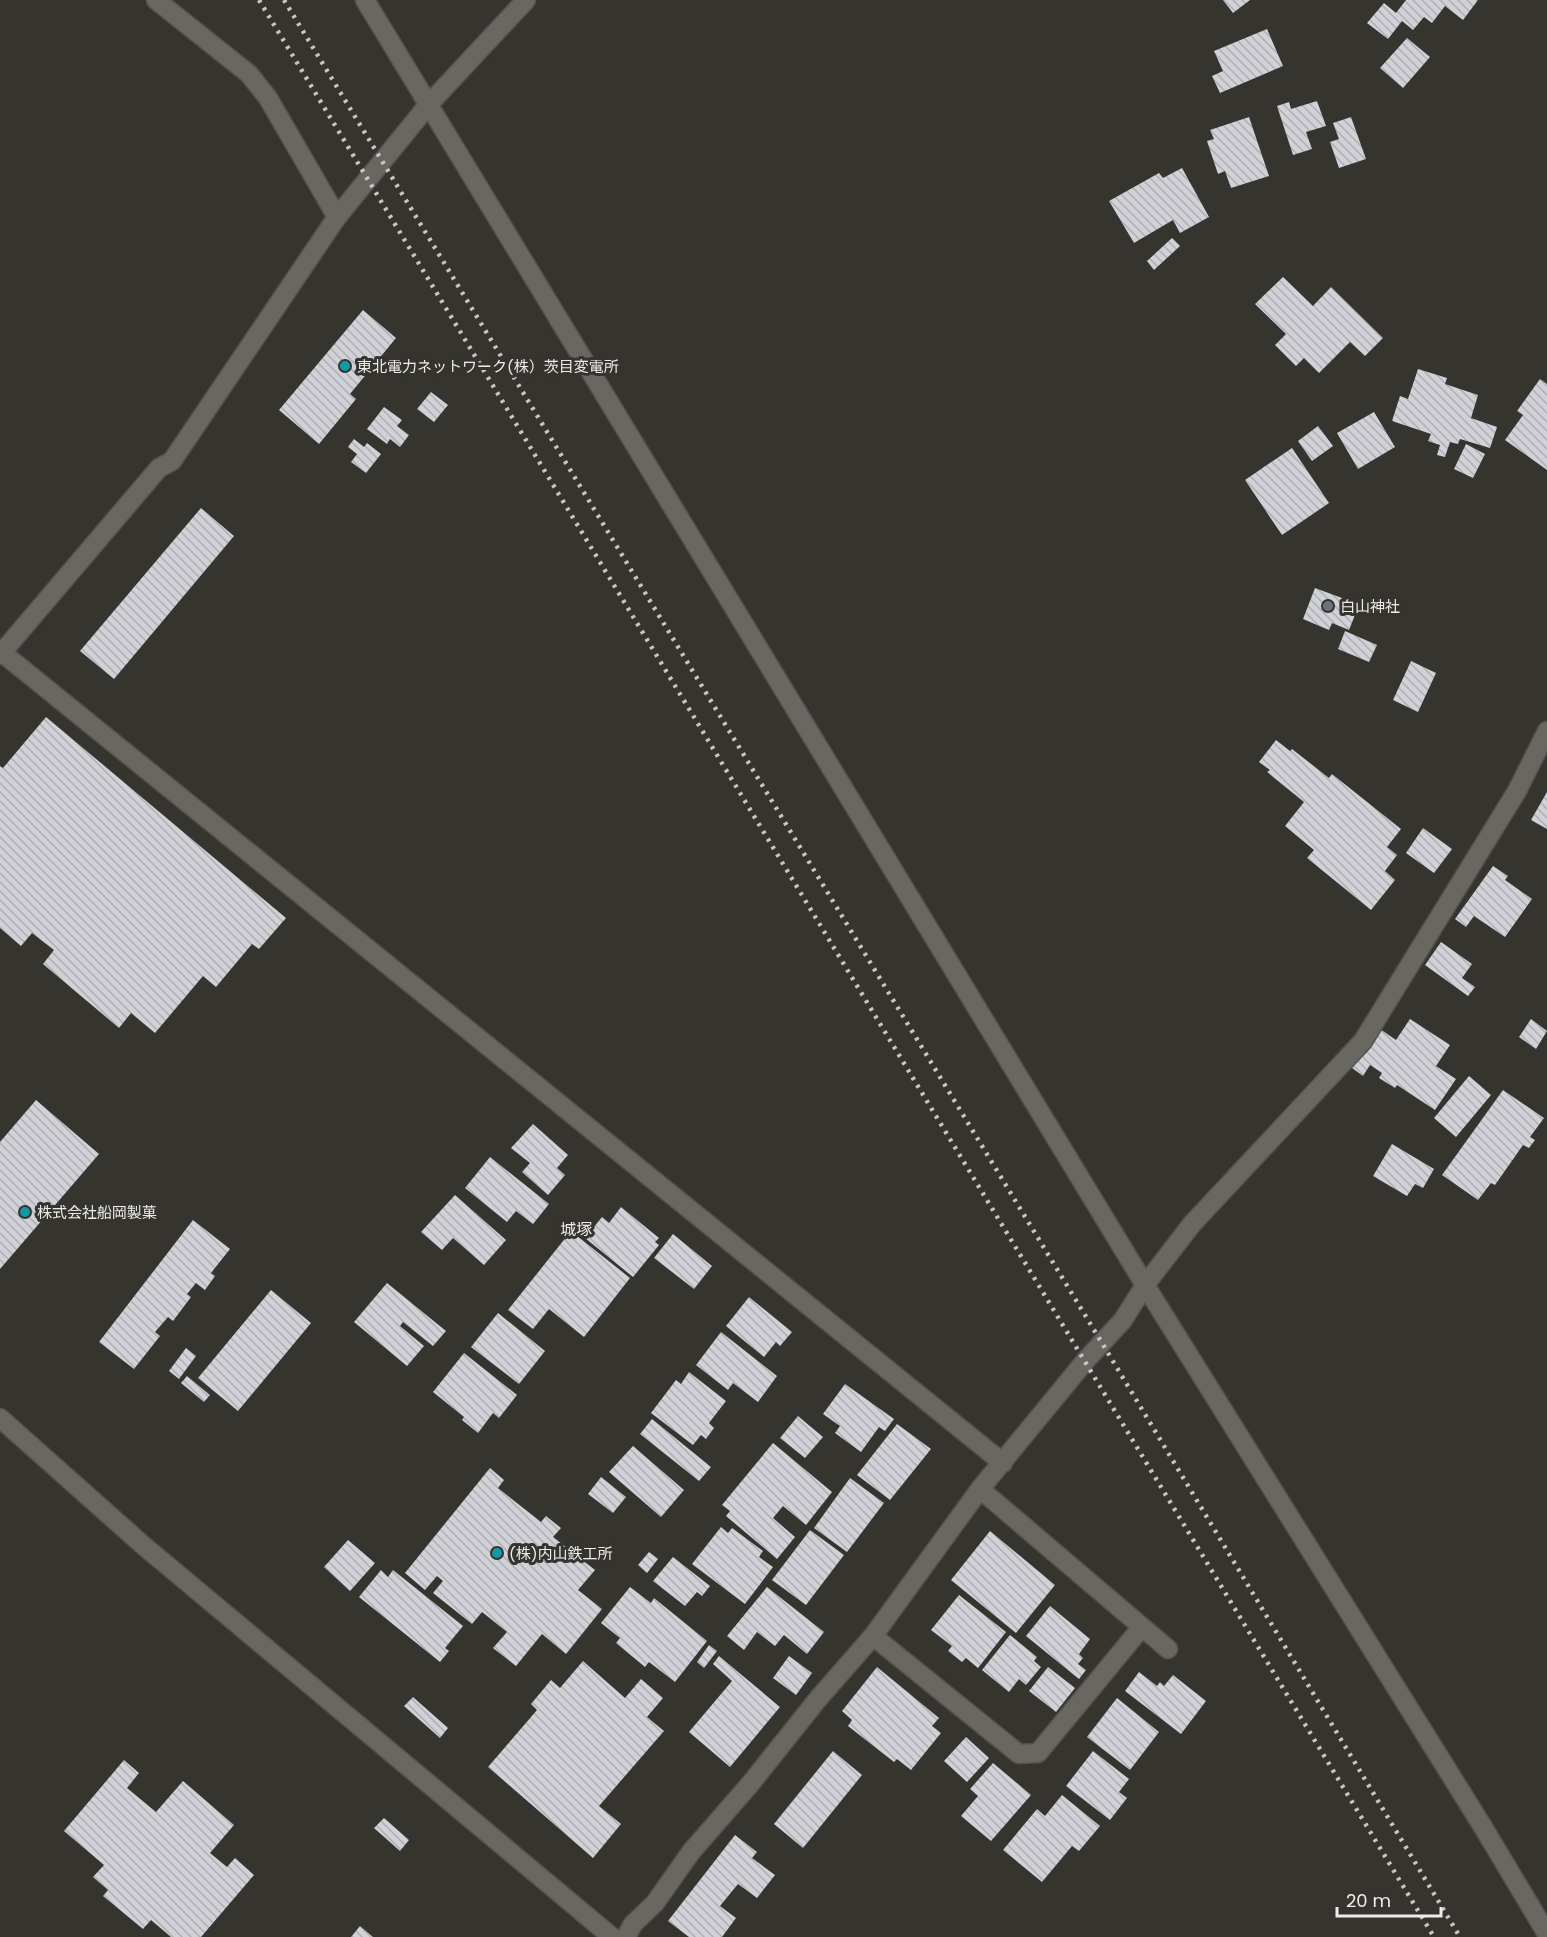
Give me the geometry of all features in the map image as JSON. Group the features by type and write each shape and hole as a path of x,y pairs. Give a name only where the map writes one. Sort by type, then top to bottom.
{"street":[{"path":"156,0 249,74 267,98 337,217"},
{"path":"365,0 1145,1285 1477,1817 1547,1934"},
{"path":"526,0 429,104 337,217 172,461 159,468 1,653 1003,1463"},
{"path":"626,1937 633,1923 654,1903 691,1852 873,1636 980,1489 1086,1360 1123,1320 1145,1285 1192,1224 1362,1041 1517,791 1547,731"},
{"path":"0,1418 153,1553 612,1937"},
{"path":"980,1489 1168,1649"},
{"path":"873,1636 1020,1754 1038,1753 1141,1628"}],"building":[{"path":"1223,0 1250,0 1233,13"},
{"path":"1406,0 1478,0 1463,20 1445,6 1432,23 1424,17 1413,30 1402,21 1388,39 1367,23 1384,3 1396,13"},
{"path":"1267,29 1283,66 1220,93 1212,76 1223,71 1214,51"},
{"path":"1407,38 1430,57 1403,88 1380,68"},
{"path":"1317,101 1326,126 1306,132 1312,149 1293,155 1277,106 1289,102 1291,109"},
{"path":"1249,117 1269,176 1231,188 1225,171 1218,174 1207,141 1214,139 1210,130"},
{"path":"1351,117 1366,159 1339,168 1330,142 1339,139 1333,123"},
{"path":"1182,168 1209,217 1180,233 1173,220 1134,243 1109,201 1159,173 1163,178"},
{"path":"1172,238 1180,246 1154,270 1147,261"},
{"path":"1283,277 1313,306 1331,287 1383,338 1365,356 1350,342 1319,373 1304,358 1296,366 1275,345 1286,334 1255,304"},
{"name":"東北電力ネットワーク(株）茨目変電所","path":"363,310 396,338 350,394 356,399 319,444 279,410"},
{"path":"1418,369 1447,378 1445,384 1478,395 1471,418 1497,427 1490,448 1460,439 1458,444 1450,442 1445,457 1437,455 1440,445 1428,441 1431,434 1392,421 1400,396 1408,399"},
{"path":"1540,379 1547,384 1547,470 1505,440 1523,415 1517,411"},
{"path":"431,392 448,405 434,422 417,409"},
{"path":"384,407 402,420 397,426 409,435 400,447 390,439 387,444 367,429"},
{"path":"1374,412 1395,447 1358,469 1337,433"},
{"path":"1318,426 1333,446 1312,461 1298,441"},
{"path":"354,439 364,447 367,443 381,454 366,473 351,462 357,454 348,447"},
{"path":"1466,444 1485,454 1473,478 1454,469"},
{"path":"1292,448 1329,503 1282,535 1245,480"},
{"path":"201,508 234,536 114,679 80,651"},
{"name":"白山神社","path":"1315,588 1342,598 1340,603 1357,610 1349,630 1332,623 1329,630 1303,619"},
{"path":"1345,631 1377,645 1369,662 1338,649"},
{"path":"1411,661 1436,673 1418,712 1393,700"},
{"path":"46,717 286,918 259,949 252,944 216,987 203,976 155,1033 131,1013 119,1028 43,964 54,950 32,933 21,946 0,928 0,766 3,768"},
{"path":"1276,740 1290,751 1292,749 1329,778 1332,774 1401,829 1387,847 1397,855 1385,871 1395,880 1371,910 1307,858 1314,850 1285,826 1304,802 1267,772 1270,770 1259,762"},
{"path":"1547,792 1547,829 1531,820"},
{"path":"1423,828 1452,849 1434,873 1406,853"},
{"path":"1493,866 1508,876 1505,880 1532,899 1505,937 1474,916 1466,927 1455,919"},
{"path":"1441,942 1472,964 1462,978 1475,987 1468,996 1425,965"},
{"path":"1410,1019 1450,1045 1436,1066 1456,1079 1435,1110 1397,1085 1395,1088 1379,1078 1382,1073 1370,1065 1363,1076 1348,1065 1356,1052 1362,1056 1380,1029 1396,1040"},
{"path":"1531,1019 1547,1031 1536,1049 1519,1037"},
{"path":"1469,1076 1491,1095 1456,1137 1434,1118"},
{"path":"1503,1090 1544,1118 1530,1137 1535,1140 1529,1148 1523,1145 1495,1185 1491,1183 1478,1200 1442,1175"},
{"name":"株式会社船岡製菓","path":"36,1100 99,1154 0,1269 0,1142"},
{"path":"533,1124 568,1155 557,1168 565,1175 548,1195 522,1172 530,1163 511,1148"},
{"path":"1392,1144 1434,1169 1423,1188 1415,1184 1407,1196 1373,1176"},
{"path":"490,1157 549,1204 533,1224 516,1211 507,1222 465,1188"},
{"path":"455,1195 506,1240 484,1265 453,1238 442,1250 421,1232"},
{"path":"621,1207 659,1238 655,1242 659,1245 633,1277 585,1238 602,1217 609,1223"},
{"path":"193,1220 230,1249 211,1273 215,1276 205,1290 196,1283 187,1294 191,1297 173,1321 168,1317 155,1332 160,1336 134,1369 99,1342"},
{"path":"571,1231 630,1278 584,1337 549,1309 533,1329 508,1310"},
{"path":"673,1234 712,1266 694,1289 654,1258"},
{"path":"387,1283 446,1331 433,1346 403,1322 400,1326 424,1346 407,1366 354,1322"},
{"path":"271,1290 311,1323 238,1411 198,1378"},
{"path":"749,1297 792,1332 780,1346 776,1342 764,1357 726,1326"},
{"path":"498,1313 545,1351 519,1384 471,1347"},
{"path":"721,1332 777,1376 758,1402 733,1383 728,1390 696,1365"},
{"path":"186,1348 196,1356 179,1379 169,1371"},
{"path":"464,1353 517,1395 499,1418 493,1413 478,1433 462,1420 464,1417 433,1392"},
{"path":"689,1372 726,1401 709,1423 714,1428 706,1439 701,1435 693,1445 651,1413 676,1380 681,1384"},
{"path":"187,1376 210,1395 204,1402 181,1383"},
{"path":"845,1384 894,1419 885,1431 879,1427 861,1452 835,1433 840,1426 823,1414"},
{"path":"798,1416 823,1437 805,1458 780,1438"},
{"path":"652,1419 711,1467 699,1481 640,1434"},
{"path":"897,1424 931,1449 890,1500 857,1475"},
{"path":"773,1443 832,1492 806,1525 783,1506 773,1518 795,1537 777,1559 726,1516 730,1511 722,1505"},
{"path":"633,1446 684,1490 661,1517 609,1472"},
{"name":"(株)内山鉄工所","path":"490,1468 504,1480 498,1488 541,1522 546,1516 561,1528 553,1537 595,1570 578,1590 602,1609 566,1654 542,1634 516,1666 493,1648 507,1632 482,1612 472,1624 433,1593 443,1581 437,1576 425,1590 405,1573"},
{"path":"601,1477 626,1497 613,1513 588,1494"},
{"path":"850,1478 884,1503 847,1552 814,1528"},
{"path":"721,1527 728,1533 732,1528 763,1551 759,1557 773,1567 745,1604 692,1564"},
{"path":"810,1530 844,1555 806,1605 772,1580"},
{"path":"990,1531 1055,1585 1016,1633 951,1580"},
{"path":"348,1540 375,1563 350,1591 324,1567"},
{"path":"649,1552 658,1559 647,1573 638,1565"},
{"path":"673,1557 710,1586 702,1596 697,1592 685,1606 653,1581"},
{"path":"381,1570 388,1577 393,1570 463,1626 445,1648 449,1651 440,1662 359,1597"},
{"path":"630,1587 651,1603 654,1598 707,1641 675,1682 649,1662 645,1667 616,1643 620,1638 601,1623"},
{"path":"767,1587 824,1632 807,1654 784,1635 775,1646 757,1632 744,1650 727,1636"},
{"path":"959,1595 1006,1632 978,1668 966,1658 962,1662 948,1651 952,1646 931,1630"},
{"path":"1050,1606 1090,1639 1079,1654 1083,1658 1078,1664 1086,1670 1079,1679 1026,1636"},
{"path":"1010,1635 1037,1657 1034,1661 1041,1667 1026,1685 1019,1679 1009,1692 982,1670"},
{"path":"709,1645 717,1651 704,1668 697,1662"},
{"path":"719,1656 780,1707 730,1767 689,1732 732,1681 713,1664"},
{"path":"789,1656 812,1673 796,1695 773,1678"},
{"path":"583,1661 625,1698 641,1679 663,1698 647,1717 664,1731 599,1806 621,1824 593,1858 488,1767 537,1710 531,1704 551,1680 560,1688"},
{"path":"877,1667 939,1718 932,1726 941,1733 911,1770 897,1759 894,1762 848,1726 852,1720 842,1711"},
{"path":"1048,1667 1075,1688 1056,1712 1029,1691"},
{"path":"1139,1672 1157,1686 1160,1682 1164,1686 1173,1675 1206,1701 1181,1734 1125,1691"},
{"path":"413,1697 448,1728 440,1738 404,1706"},
{"path":"1117,1698 1159,1732 1130,1770 1087,1737"},
{"path":"966,1737 989,1758 967,1782 944,1761"},
{"path":"833,1751 862,1775 803,1848 774,1824"},
{"path":"1093,1751 1129,1779 1119,1792 1127,1798 1110,1820 1066,1786"},
{"path":"124,1760 139,1773 127,1788 156,1812 183,1781 234,1825 210,1853 227,1867 235,1858 254,1875 201,1937 171,1937 151,1920 143,1929 103,1896 108,1890 93,1877 104,1865 64,1831"},
{"path":"993,1763 1031,1795 991,1841 961,1816 978,1796 970,1789"},
{"path":"1062,1795 1100,1826 1079,1851 1072,1846 1042,1882 1003,1850 1037,1809 1045,1816"},
{"path":"384,1818 409,1840 400,1851 374,1828"},
{"path":"735,1835 757,1852 752,1858 775,1875 757,1898 738,1884 720,1906 736,1918 722,1937 689,1937 668,1921"},
{"path":"360,1926 373,1937 351,1937"}],"railway":[{"path":"259,0 1434,1937"},
{"path":"284,0 1102,1343 1460,1937"}],"place":[{"name":"東北電力ネットワーク(株）茨目変電所","path":"345,366"},
{"name":"白山神社","path":"1328,606"},
{"name":"株式会社船岡製菓","path":"25,1212"},
{"name":"(株)内山鉄工所","path":"497,1553"}],"district":[{"name":"城塚","path":"576,1229"}]}
